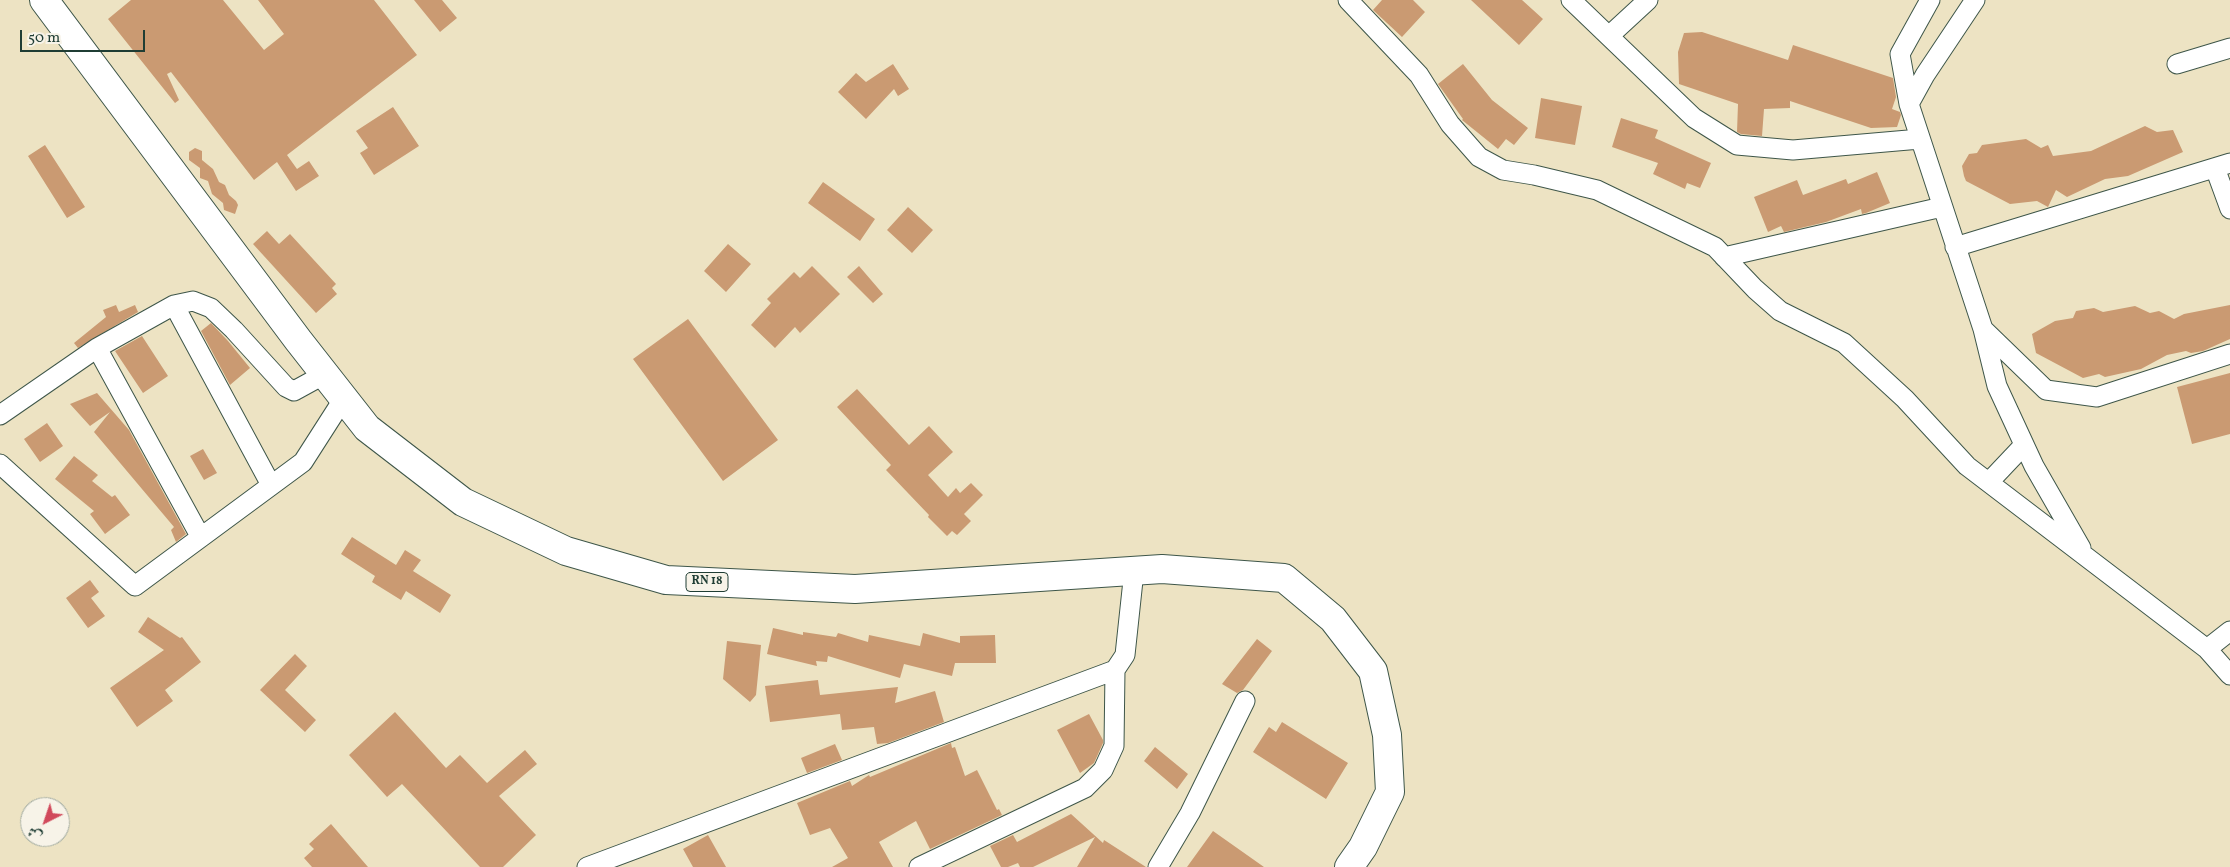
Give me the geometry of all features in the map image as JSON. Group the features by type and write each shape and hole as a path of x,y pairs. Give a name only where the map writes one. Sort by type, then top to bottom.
{"main road":[{"name":"RN 18","path":"44,0 367,428 463,502 566,551 666,580 855,589 1162,569 1284,578 1333,619 1372,671 1387,736 1390,792 1363,847 1349,867"}],"street":[{"path":"1348,0 1419,75 1450,124 1479,157 1503,170 1534,175 1597,190 1715,247 1755,290 1780,311 1844,343 1905,399 1967,466 2207,649 2230,675"},
{"path":"1571,0 1694,118 1737,144 1793,150 1920,139"},
{"path":"1609,36 1648,0"},
{"path":"1930,0 1900,54 1909,104 1983,329 1997,386 2024,445 2086,556"},
{"path":"1909,104 1925,75 1976,0"},
{"path":"2177,64 2230,48"},
{"path":"1955,247 2222,166 2230,209"},
{"path":"1724,257 1942,207"},
{"path":"0,415 98,348 174,305 193,301 211,308 234,330 286,387 294,390 325,374"},
{"path":"174,305 271,485"},
{"path":"1983,329 2046,390 2098,397 2230,354"},
{"path":"98,348 200,536"},
{"path":"0,464 135,586 200,536 303,462 344,398"},
{"path":"1989,482 2024,445"},
{"path":"918,867 1085,788 1103,770 1114,746 1115,670 1125,655 1134,570"},
{"path":"2207,649 2230,631"},
{"path":"587,867 1115,670"},
{"path":"1158,867 1190,813 1245,701"}],"building":[{"path":"131,0 223,0 264,50 284,34 258,0 374,0 417,55 287,155 297,169 309,161 319,176 296,191 277,162 254,180 171,72 167,74 179,100 175,103 108,19"},
{"path":"414,0 442,0 457,18 440,32"},
{"path":"1382,0 1413,0 1425,12 1402,37 1373,10"},
{"path":"1471,0 1522,0 1543,19 1519,45"},
{"path":"1702,32 1788,60 1793,45 1893,78 1896,97 1892,109 1900,112 1901,115 1897,127 1871,128 1790,101 1790,108 1764,109 1762,136 1741,134 1737,132 1738,104 1679,84 1678,52 1684,33"},
{"path":"893,64 909,89 898,96 894,89 866,119 838,92 856,73 866,82"},
{"path":"1463,64 1492,100 1528,128 1514,145 1506,139 1498,149 1462,120 1438,84"},
{"path":"1541,98 1582,106 1575,145 1535,138"},
{"path":"393,107 419,146 374,175 360,153 368,148 356,131"},
{"path":"1621,118 1658,130 1655,138 1711,163 1700,188 1687,183 1685,189 1653,174 1658,163 1612,147"},
{"path":"2145,126 2157,132 2173,130 2183,152 2128,176 2105,179 2067,197 2056,190 2048,207 2037,201 2010,204 1966,181 1964,176 1962,166 1969,154 1977,153 1982,145 2026,139 2041,148 2048,145 2053,156 2091,151"},
{"path":"45,145 85,207 67,218 28,156"},
{"path":"195,148 202,151 202,160 213,169 219,182 225,185 229,195 236,201 238,205 235,214 224,210 223,203 212,194 208,181 200,178 200,168 189,160 189,152"},
{"path":"1877,172 1890,203 1866,213 1862,214 1861,209 1826,222 1784,232 1781,226 1768,232 1754,197 1797,180 1803,195 1846,179 1848,184"},
{"path":"823,182 875,219 860,241 808,203"},
{"path":"908,207 933,230 912,253 887,230"},
{"path":"267,231 279,244 290,234 336,284 332,288 337,294 316,313 253,244"},
{"path":"728,244 751,264 726,292 704,271"},
{"path":"812,266 840,294 800,333 795,327 775,348 751,325 771,303 767,299 794,272 800,278"},
{"path":"859,266 883,294 873,303 847,277"},
{"path":"116,305 119,312 135,305 138,312 78,348 74,343 106,317 103,310"},
{"path":"2230,305 2230,339 2203,351 2191,353 2186,351 2167,355 2141,369 2105,377 2099,374 2083,378 2036,353 2032,334 2055,321 2073,318 2076,311 2094,308 2103,312 2135,306 2150,313 2159,311 2174,319 2184,314"},
{"path":"688,319 778,440 723,481 633,359"},
{"path":"211,323 250,368 230,385 201,331"},
{"path":"142,336 168,376 143,393 115,351"},
{"path":"2230,373 2230,434 2192,444 2177,387"},
{"path":"857,389 909,445 929,426 953,452 928,475 948,497 956,488 960,493 971,483 983,495 964,514 971,521 957,535 952,531 947,536 928,517 929,515 886,470 891,465 837,407"},
{"path":"97,393 129,430 186,534 176,542 171,530 174,527 94,432 110,412 90,426 70,404"},
{"path":"47,423 63,446 40,462 24,439"},
{"path":"203,449 217,473 204,480 190,456"},
{"path":"74,456 98,475 92,481 112,497 115,495 130,515 105,534 90,514 94,511 55,479"},
{"path":"352,537 396,565 405,550 421,560 413,571 451,595 440,613 406,591 401,600 372,582 375,576 341,554"},
{"path":"90,580 99,592 91,598 105,616 88,628 66,598"},
{"path":"148,617 180,638 182,637 201,662 165,690 173,701 137,727 110,688 164,650 138,632"},
{"path":"773,628 803,635 803,632 836,637 838,633 868,642 869,635 920,646 923,633 960,643 960,636 995,635 996,663 955,663 952,676 904,664 900,678 828,656 827,662 816,661 817,666 767,654"},
{"path":"1257,639 1272,651 1243,690 1237,693 1222,684"},
{"path":"727,641 761,645 756,695 750,702 723,679"},
{"path":"295,654 307,666 285,690 316,720 305,732 260,690"},
{"path":"818,680 820,695 898,687 895,703 935,691 944,722 888,743 877,744 874,727 842,730 840,714 770,722 765,686"},
{"path":"395,712 446,768 460,755 487,783 525,750 537,764 499,796 536,835 503,867 480,867 402,784 387,797 349,755"},
{"path":"1089,714 1103,743 1094,763 1080,773 1057,730"},
{"path":"1282,722 1348,763 1326,799 1253,752 1269,727 1276,732"},
{"path":"951,743 952,748 955,747 965,776 977,770 997,810 999,809 1002,815 930,849 916,821 879,842 893,867 832,867 848,858 830,828 810,835 797,803 850,781 852,786 869,775 870,777"},
{"path":"835,744 842,760 807,773 801,758"},
{"path":"1155,747 1188,774 1177,789 1144,761"},
{"path":"1071,814 1103,843 1104,840 1146,867 1077,867 1095,837 1033,867 1020,867 1018,863 1008,867 1001,867 990,846 1013,835 1017,842"},
{"path":"331,824 368,867 312,867 304,858 314,849 309,844"},
{"path":"1213,831 1264,867 1187,867"},
{"path":"708,835 726,867 693,867 683,849"}]}
